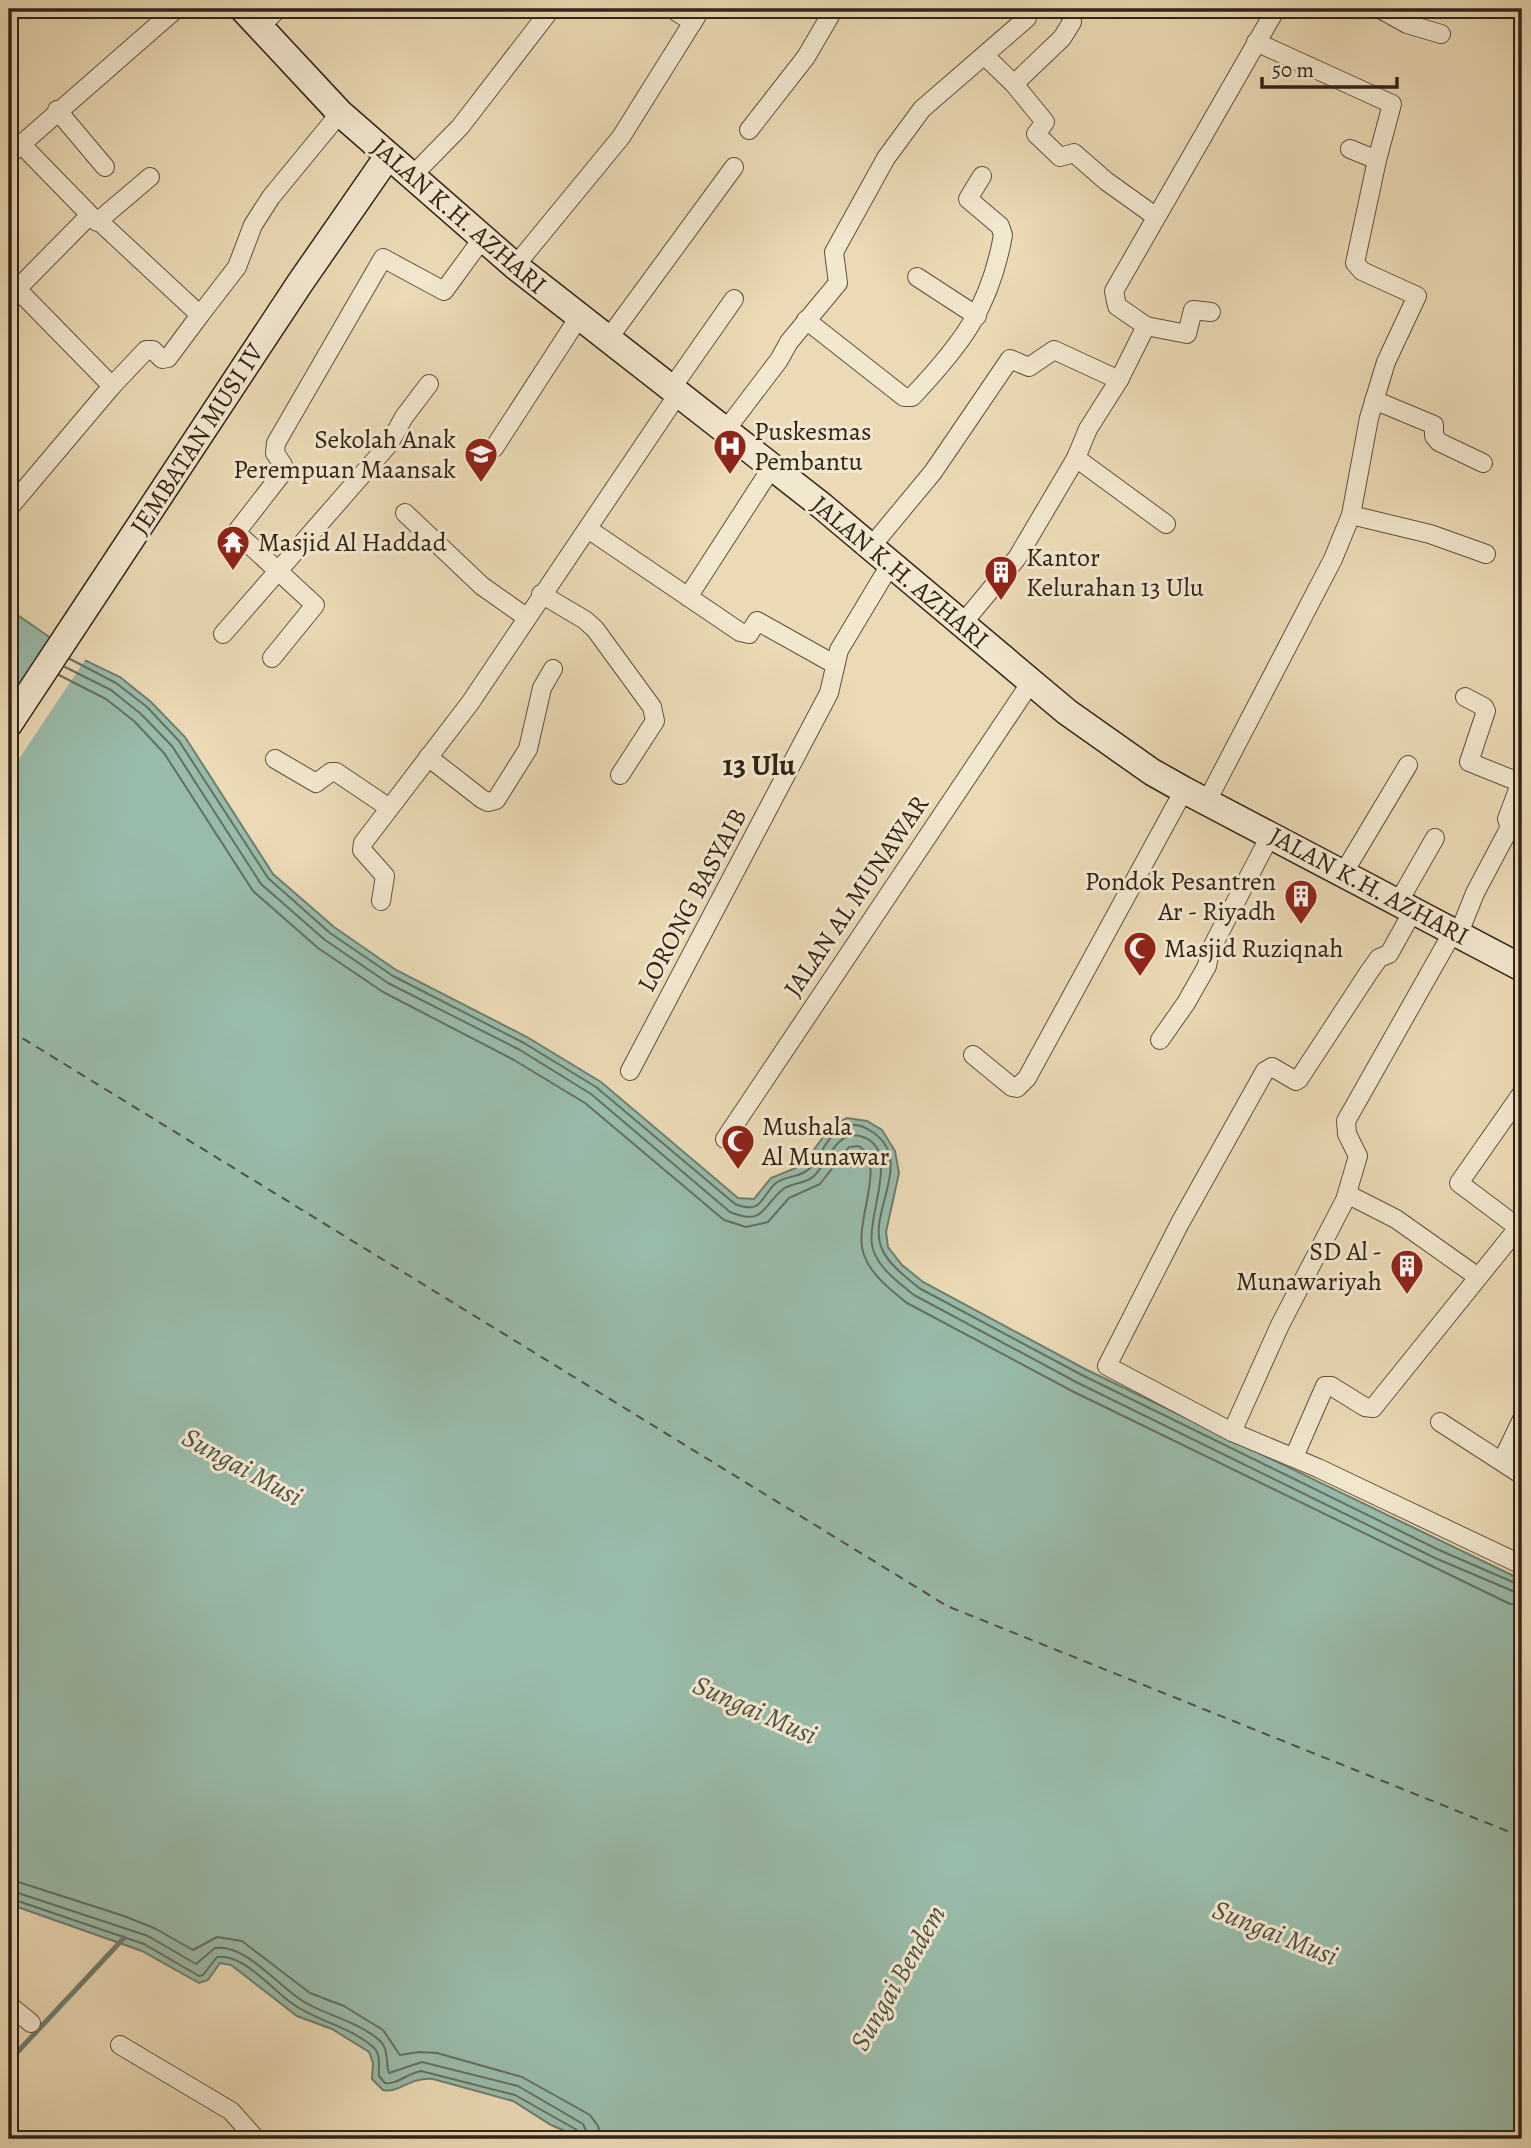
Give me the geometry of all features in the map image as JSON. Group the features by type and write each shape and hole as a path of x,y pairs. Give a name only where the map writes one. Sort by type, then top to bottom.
{"street":[{"path":"9,12 13,9"},
{"path":"176,9 12,151 94,219 200,315"},
{"name":"JALAN K.H. AZHARI","path":"243,9 340,113 482,239 772,467 1095,733 1195,796 1344,872 1522,968"},
{"path":"412,176 460,127 551,9"},
{"path":"515,266 621,137 697,16 672,9"},
{"path":"750,130 806,57 834,9"},
{"path":"1014,84 1062,38 1073,18 1064,9"},
{"path":"1212,312 1193,310 1187,334 1146,326 1114,300 1114,291 1276,9"},
{"path":"1380,9 1407,23 1441,34"},
{"path":"725,431 806,320 838,283 834,252 886,158 922,109 985,56 1027,12"},
{"path":"973,1055 1012,1087 1017,1088 1027,1078 1195,796 1333,559 1351,515 1374,400 1386,362 1417,296 1362,271 1355,264 1392,104 1299,59 1256,42"},
{"path":"985,56 1014,84 1045,122 1036,134 1060,157 1074,153 1105,181 1155,216"},
{"path":"58,110 105,167"},
{"path":"9,508 111,386 145,350 153,350 162,359 168,358 237,267 253,225 271,197 340,113"},
{"path":"1350,149 1377,160"},
{"name":"JEMBATAN MUSI IV","path":"9,724 300,283 388,156"},
{"path":"608,339 734,167"},
{"path":"806,320 910,399 955,351 986,298 1003,235 1000,226 968,199 982,176"},
{"path":"111,386 13,286 150,177"},
{"path":"272,658 315,605 242,541 238,530 282,472 284,465 275,453 276,443 383,258 444,290 482,239"},
{"path":"917,277 977,316"},
{"path":"381,901 385,876 362,850 363,843 470,703 587,529 734,299"},
{"path":"494,448 579,317"},
{"path":"962,624 1017,558 1076,458 1088,429 1119,380 1146,326"},
{"name":"LORONG BASYAIB","path":"630,1071 829,693 834,680 834,664 880,556 1010,359 1029,368 1054,350 1119,380"},
{"path":"223,634 389,444 404,417 429,384"},
{"path":"1374,400 1433,425 1434,436 1439,442 1483,463"},
{"path":"1076,458 1166,524"},
{"path":"688,597 772,467"},
{"path":"405,513 482,586 526,617"},
{"path":"1351,515 1430,534 1486,554"},
{"path":"587,529 740,632 748,634 757,621 834,664"},
{"path":"541,594 585,620 595,629 652,706 654,721 620,775"},
{"path":"428,757 482,799 493,802 528,749 542,688 554,670"},
{"name":"JALAN AL MUNAWAR","path":"725,1139 1031,682"},
{"path":"1232,1432 1280,1325 1347,1194 1358,1157 1347,1134 1346,1121 1457,932 1475,893 1516,831 1507,819 1522,781 1469,762 1486,711 1485,707 1465,697"},
{"path":"275,759 316,783 331,772 337,772 388,807"},
{"path":"1344,872 1408,765"},
{"path":"1160,1040 1207,966 1210,951 1271,834"},
{"path":"1435,838 1406,905 1389,954 1379,958 1299,1079 1296,1081 1272,1067 1265,1071 1180,1223 1107,1366 1232,1432 1294,1458 1522,1565"},
{"path":"1294,1458 1325,1387 1331,1386 1365,1408 1373,1408 1521,1225 1459,1183 1522,1093"},
{"path":"1347,1194 1396,1219 1478,1277"},
{"path":"1502,1461 1522,1419"},
{"path":"1440,1422 1522,1475"},
{"path":"9,2005 31,2023"},
{"path":"120,2045 231,2111 256,2139"}],"lane":[{"path":"263,29 284,9"}],"water":[{"path":"9,609 78,657 120,677 151,702 185,737 273,874 334,927 396,970 527,1037 601,1082 738,1198 754,1199 771,1178 803,1165 831,1126 847,1118 867,1121 882,1130 895,1151 899,1173 886,1232 888,1247 902,1265 923,1282 1085,1369 1522,1580 1522,2139 584,2139 551,2125 513,2101 433,2079 417,2080 394,2090 383,2090 372,2079 373,2063 369,2052 332,2029 297,2016 231,1965 220,1963 208,1980 199,1983 142,1951 9,1904"}],"pier":[{"path":"54,637 87,657 9,774 9,705"}],"waterway":[{"path":"9,2061 124,1938"}],"ferry route":[{"path":"9,1030 947,1606 1522,1837"}],"place":[{"name":"Puskesmas Pembantu","path":"730,476"},
{"name":"Sekolah Anak Perempuan Maansak","path":"481,484"},
{"name":"Masjid Al Haddad","path":"233,572"},
{"name":"Kantor Kelurahan 13 Ulu","path":"1001,602"},
{"name":"Pondok Pesantren Ar - Riyadh","path":"1301,926"},
{"name":"Masjid Ruziqnah","path":"1140,978"},
{"name":"Mushala Al Munawar","path":"738,1171"},
{"name":"SD Al - Munawariyah","path":"1407,1296"}],"district":[{"name":"13 Ulu","path":"759,765"}],"water label":[{"name":"Sungai Musi","path":"242,1467"},
{"name":"Sungai Musi","path":"755,1710"},
{"name":"Sungai Musi","path":"1275,1933"},
{"name":"Sungai Bendem","path":"898,1978"}]}
